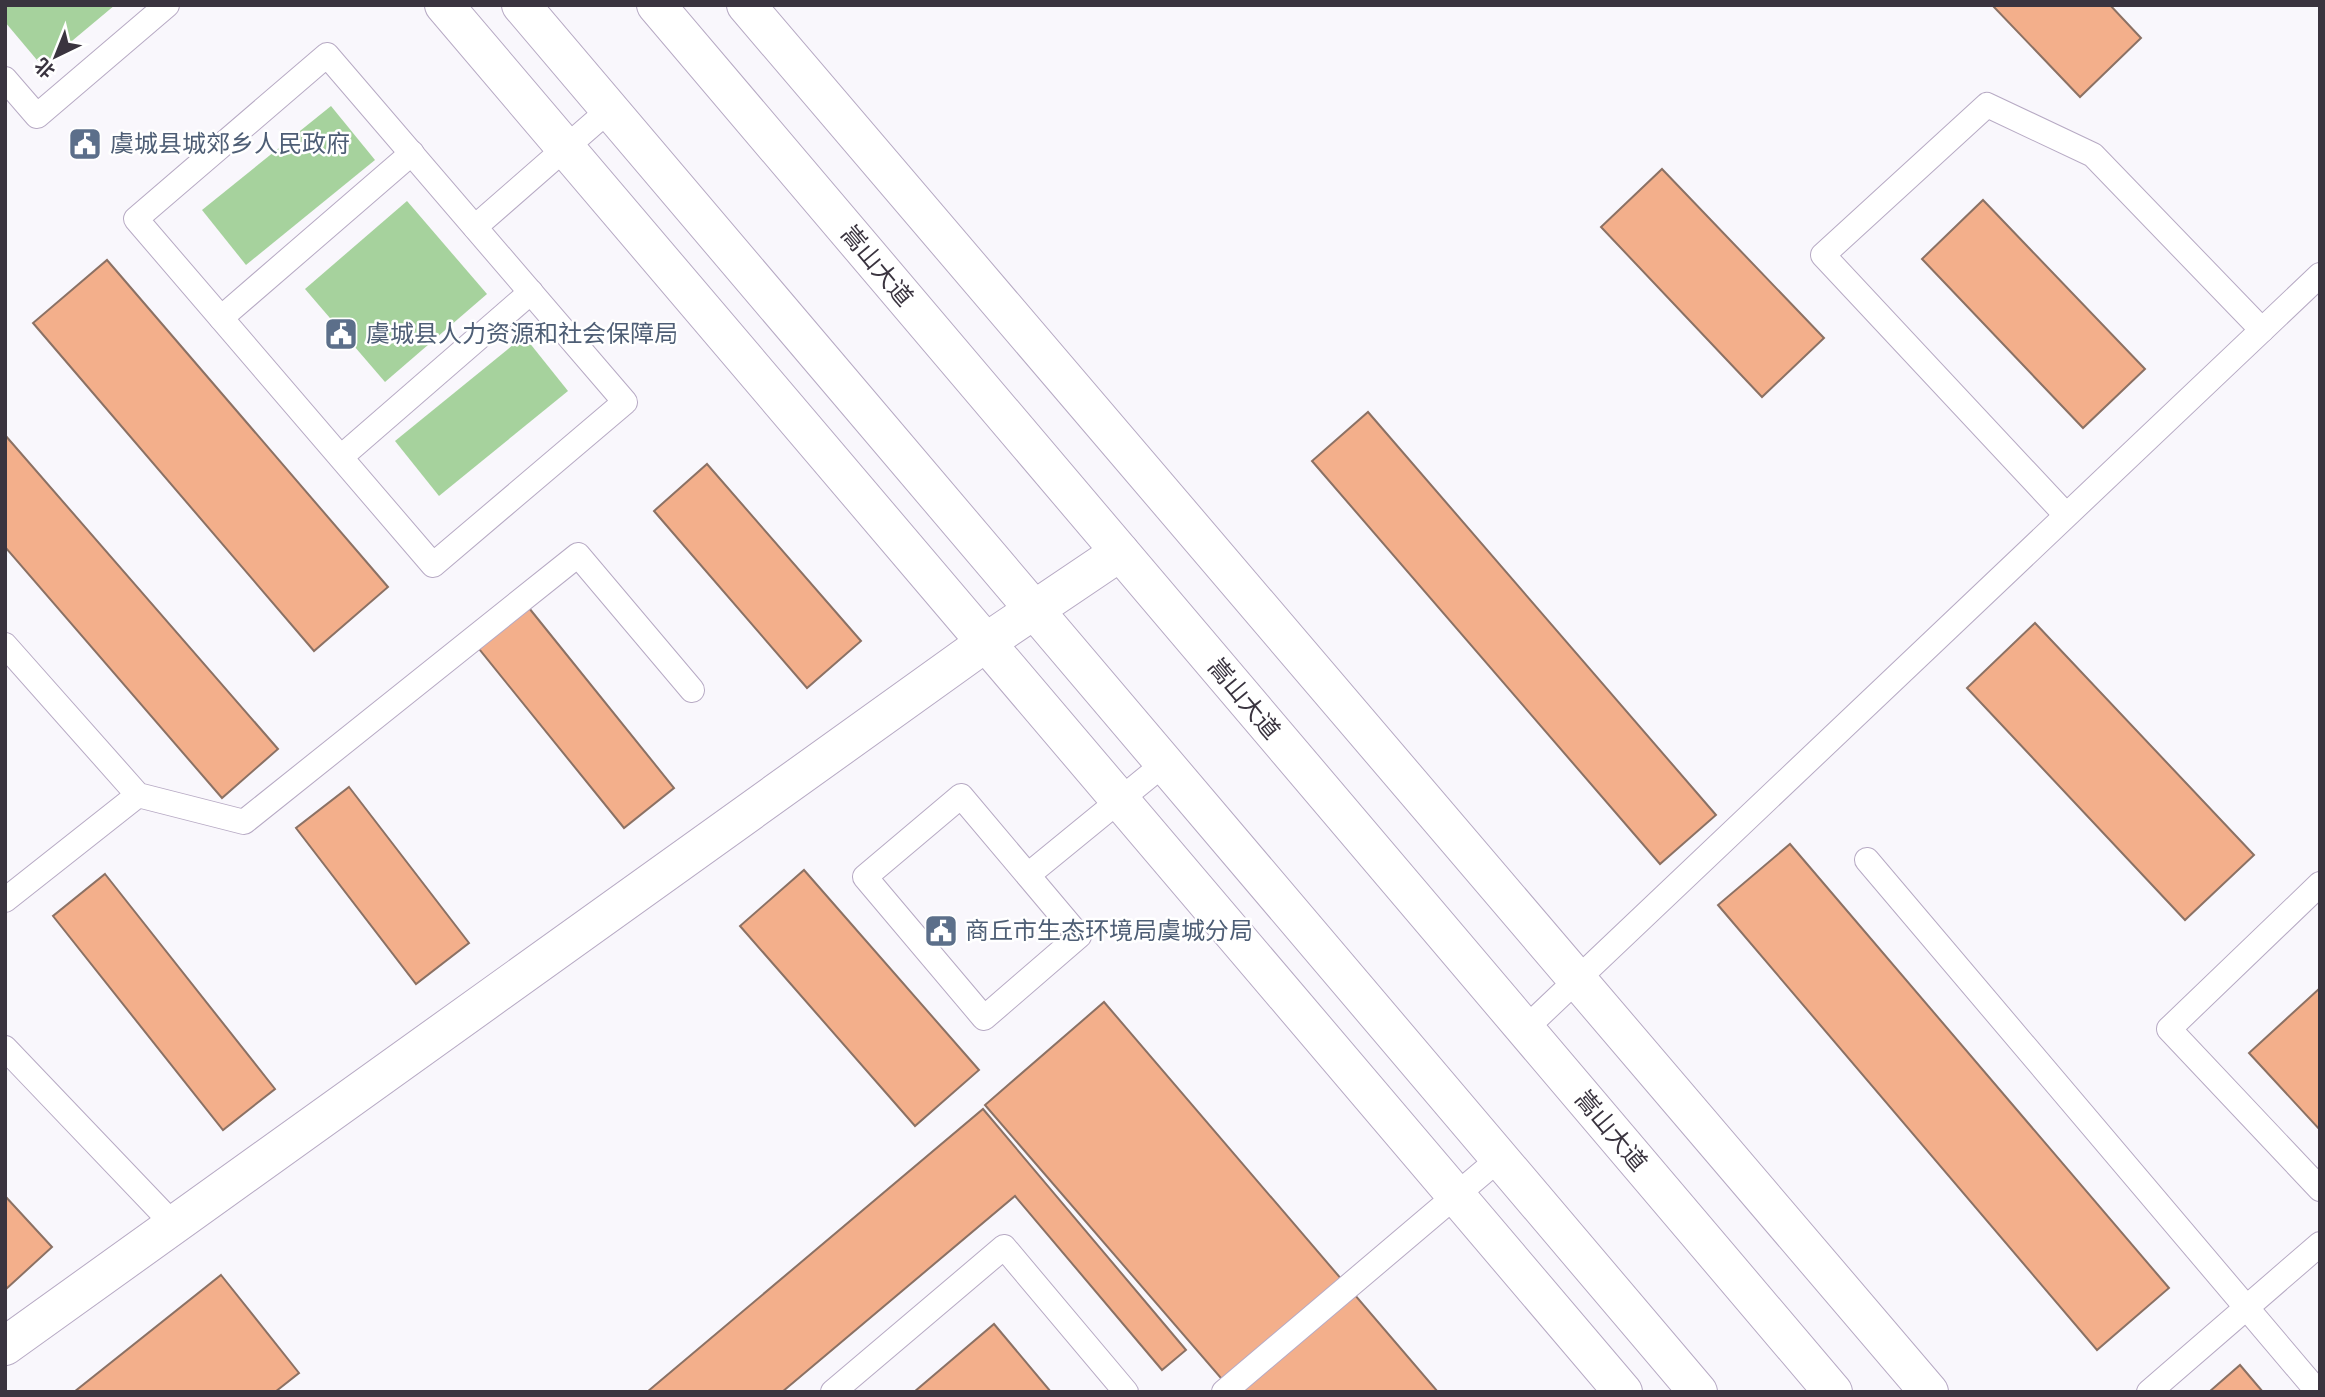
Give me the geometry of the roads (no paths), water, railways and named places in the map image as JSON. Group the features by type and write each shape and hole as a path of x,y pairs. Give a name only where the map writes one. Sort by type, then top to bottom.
{"main road":[{"path":"444,5 1623,1392"},
{"path":"521,5 1698,1392"},
{"name":"嵩山大道","path":"656,5 1833,1392"},
{"path":"746,5 1929,1392"},
{"path":"5,1346 985,643 1120,552"}],"lane":[{"path":"5,79 37,116 167,5"},
{"path":"327,55 412,153 625,402 433,565 136,219 327,55"},
{"path":"2066,515 1822,255 1987,105 2093,155 2262,330"},
{"path":"475,227 610,109"},
{"path":"221,318 412,153"},
{"path":"1525,1029 2320,275"},
{"path":"341,457 531,292"},
{"path":"5,645 138,795 244,822 578,555 692,690"},
{"path":"1028,875 1165,763"},
{"path":"5,900 138,795"},
{"path":"961,796 1028,875 1079,936 984,1018 865,877 961,796"},
{"path":"1867,860 2318,1392"},
{"path":"2320,884 2169,1029 2320,1189"},
{"path":"5,1048 174,1225"},
{"path":"1224,1392 1500,1158"},
{"path":"2149,1392 2320,1244"},
{"path":"833,1392 1004,1247 1126,1392"}],"place":[{"name":"虞城县城郊乡人民政府","path":"85,144"},
{"name":"虞城县人力资源和社会保障局","path":"341,334"},
{"name":"商丘市生态环境局虞城分局","path":"941,931"}]}
